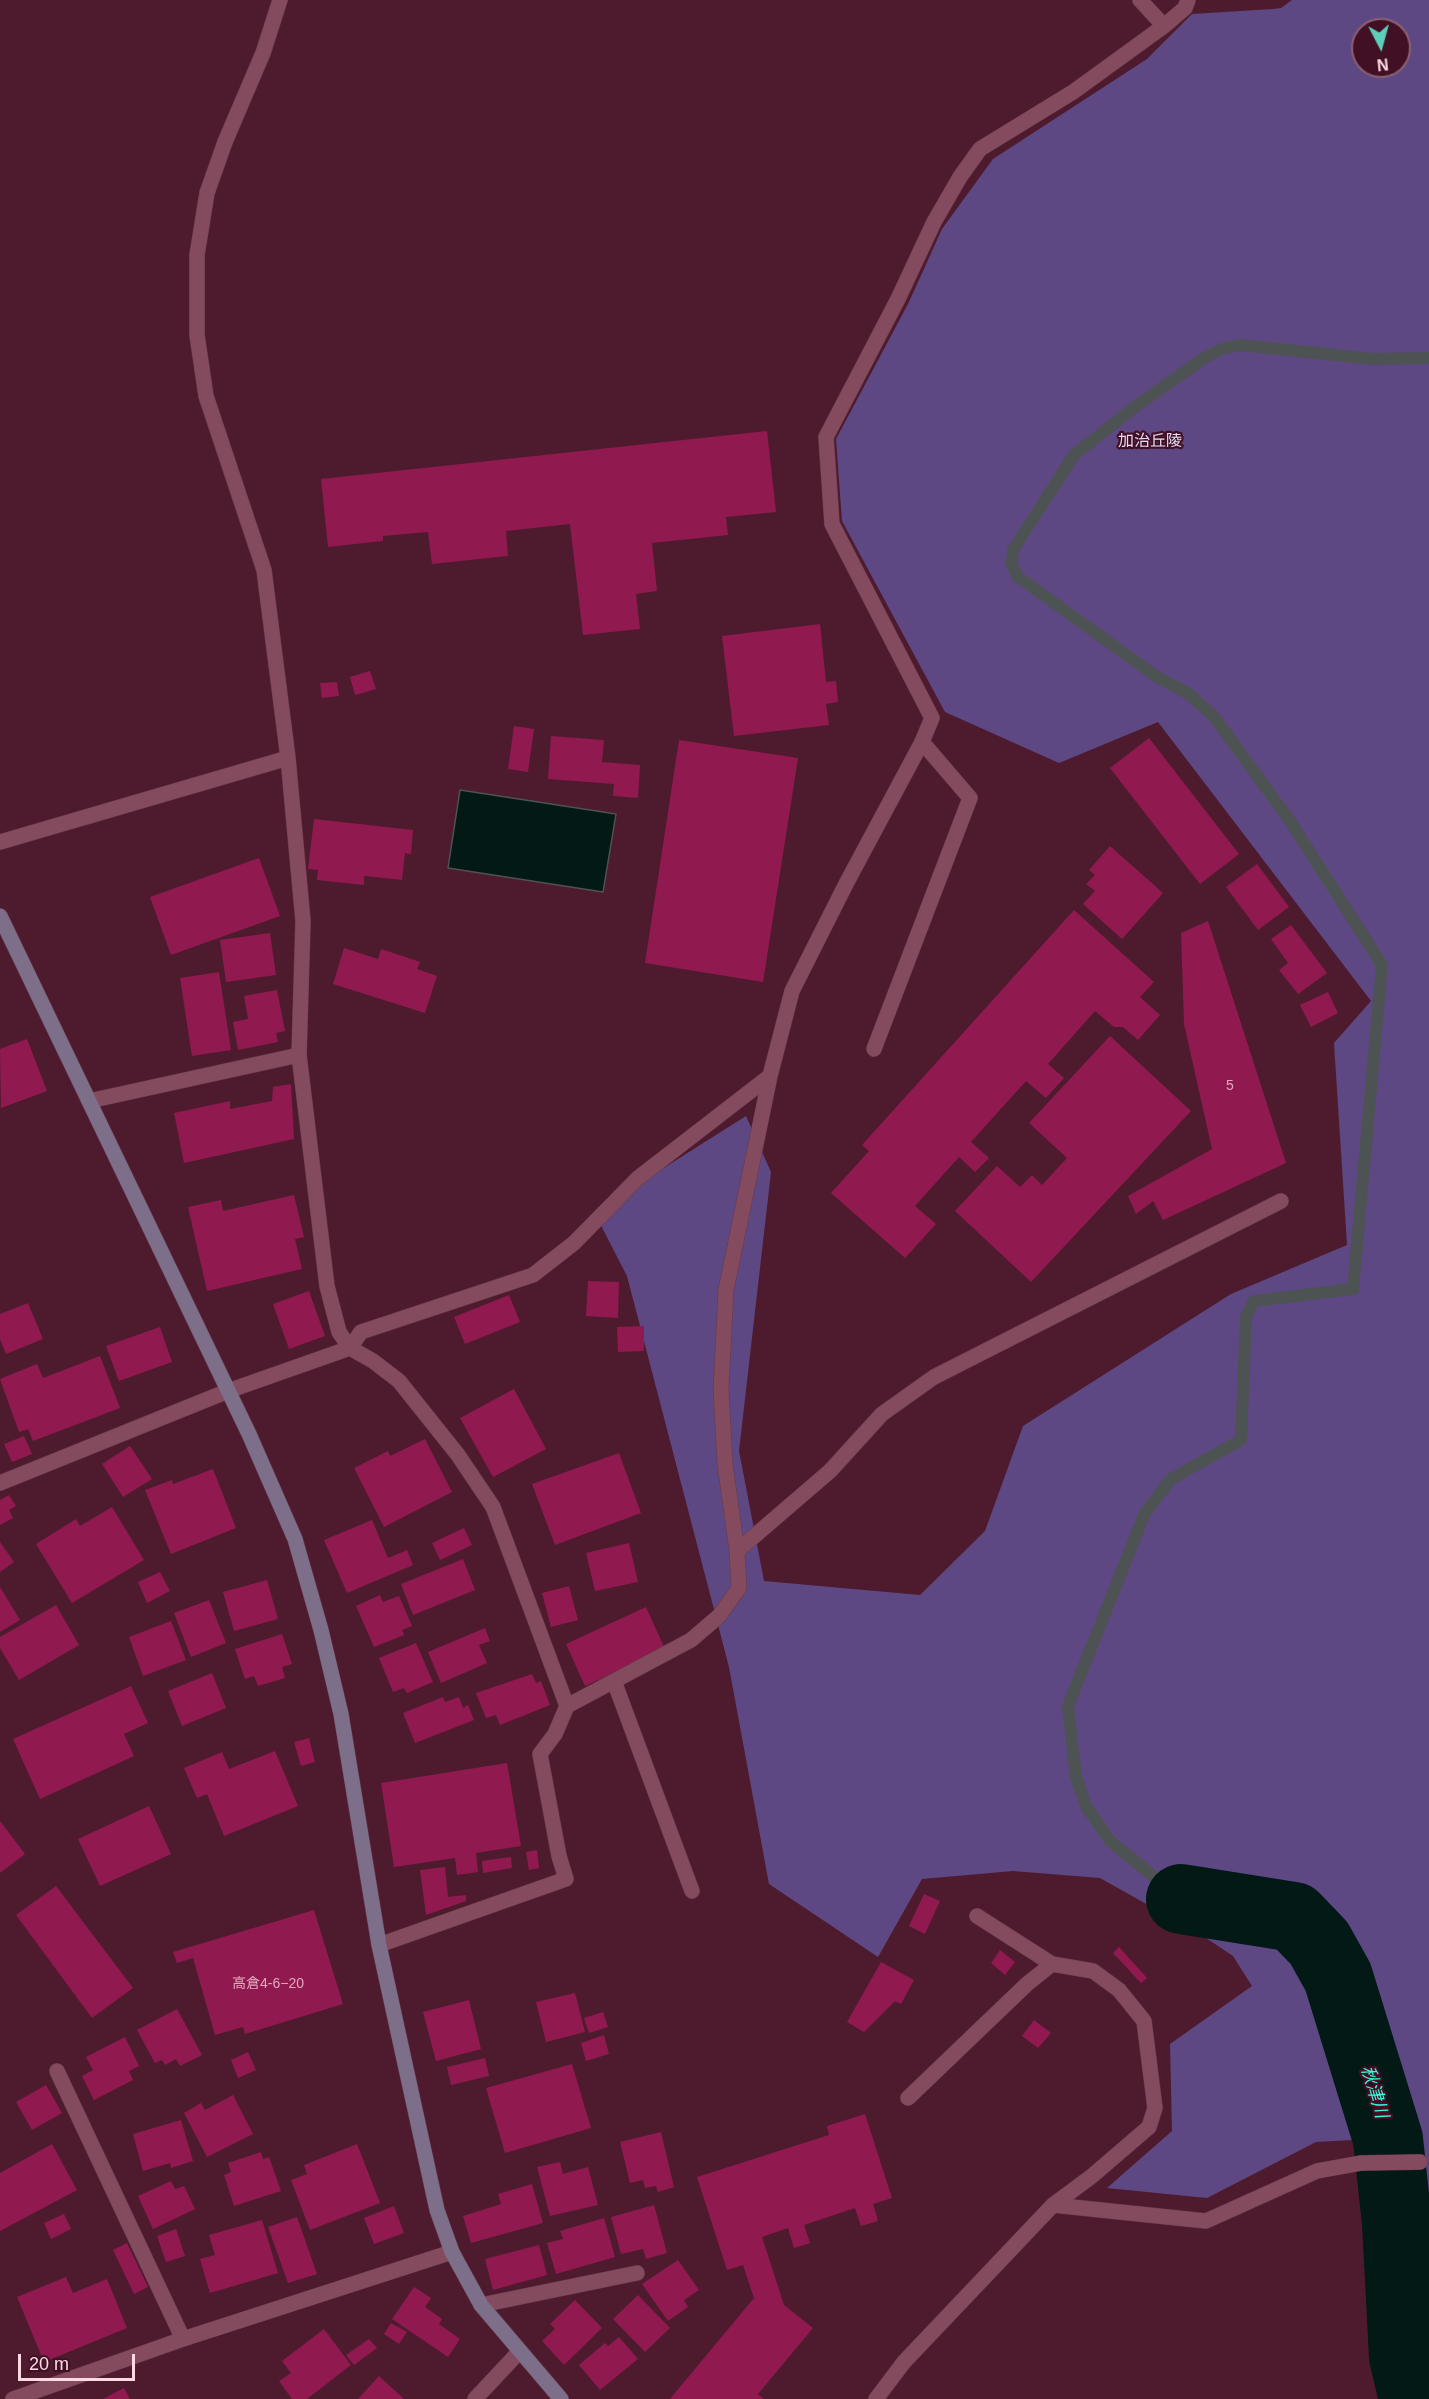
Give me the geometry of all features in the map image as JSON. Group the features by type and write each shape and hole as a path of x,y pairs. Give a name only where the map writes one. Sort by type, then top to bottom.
{"street":[{"path":"280,0 263,53 225,142 207,193 197,255 197,335 206,396 264,570 288,758 303,921 299,1055 327,1286 339,1332 350,1348 373,1361 399,1381 447,1439 493,1508 567,1706"},
{"path":"1140,0 1164,26"},
{"path":"379,1945 566,1879 559,1856 540,1754 555,1734 567,1706 691,1640 719,1616 739,1588 737,1551 725,1464 722,1399 726,1290 770,1076 792,991 922,742 932,718 832,524 826,437 898,299 934,222 960,177 980,149 1073,93 1164,26 1185,8 1188,0"},
{"path":"874,1048 970,798 922,742"},
{"path":"0,842 288,758"},
{"path":"0,916 228,1391 295,1539 321,1630 340,1714 379,1945 437,2210 452,2252 481,2305 561,2399"},
{"path":"89,1101 299,1055"},
{"path":"0,1483 228,1391 350,1348 361,1332 533,1275 574,1243 638,1178 770,1076"},
{"path":"737,1551 830,1471 882,1414 934,1377 1281,1201"},
{"path":"614,1681 692,1891"},
{"path":"876,2399 904,2362 1053,2205 1092,2176 1149,2127 1155,2108 1144,2021 1119,1990 1093,1971 1052,1964 977,1916"},
{"path":"908,2098 1027,1984 1052,1964"},
{"path":"57,2071 183,2339"},
{"path":"1053,2205 1206,2221 1317,2171 1361,2163 1420,2162"},
{"path":"13,2399 183,2339 452,2252"},
{"path":"481,2305 637,2273"},
{"path":"475,2399 519,2352"}],"green space":[{"name":"加治丘陵","path":"1292,0 1429,0 1429,2373 1422,2333 1407,2137 1316,2142 1207,2198 1107,2188 1172,2131 1170,2044 1252,1986 1233,1956 1200,1934 1100,1878 1013,1871 922,1879 878,1957 769,1884 729,1667 627,1276 594,1212 746,1116 771,1172 739,1451 764,1581 920,1595 985,1531 1023,1426 1231,1294 1347,1245 1334,1043 1371,1001 1158,722 1059,763 945,712 842,521 836,439 908,304 942,229 993,159 1147,59 1192,14 1281,8"}],"shaded area":[{"path":"460,790 616,814 603,892 448,868"}],"building":[{"path":"767,431 776,512 726,517 728,535 652,543 657,591 636,594 640,629 583,635 570,524 506,531 508,556 432,564 428,532 383,536 383,541 328,547 321,479"},
{"path":"820,624 826,682 836,681 838,702 826,704 829,725 734,736 722,636"},
{"path":"370,671 376,689 355,695 350,677"},
{"path":"337,682 339,696 322,698 320,683"},
{"path":"514,726 534,729 528,772 508,769"},
{"path":"551,736 604,740 602,762 640,765 638,798 613,796 614,784 548,779"},
{"path":"1149,738 1239,854 1200,884 1110,768"},
{"path":"679,740 798,758 763,982 645,963"},
{"path":"314,819 413,830 411,854 405,853 402,880 364,876 364,885 317,880 318,870 308,869"},
{"path":"1110,846 1163,893 1122,939 1083,904 1095,891 1086,884 1095,875 1089,870"},
{"path":"259,858 280,916 171,955 150,897"},
{"path":"1257,864 1289,907 1258,930 1226,887"},
{"path":"1074,910 1154,982 1140,997 1160,1015 1138,1040 1123,1027 1114,1027 1095,1011 1048,1064 1064,1078 1046,1098 1026,1081 971,1142 989,1158 975,1172 959,1157 915,1206 936,1224 905,1258 831,1193 869,1151 862,1145"},
{"path":"1208,921 1286,1163 1163,1220 1153,1201 1136,1214 1128,1196 1212,1149 1184,1024 1181,933"},
{"path":"1291,925 1327,973 1298,994 1279,970 1288,963 1271,939"},
{"path":"270,933 276,975 226,982 220,940"},
{"path":"344,948 378,959 381,949 420,962 417,969 437,976 425,1013 333,984"},
{"path":"219,972 231,1050 192,1056 180,978"},
{"path":"277,990 285,1031 276,1033 278,1042 238,1050 233,1022 248,1019 244,996"},
{"path":"1328,992 1338,1013 1311,1027 1300,1005"},
{"path":"1110,1036 1191,1111 1031,1282 955,1211 997,1166 1020,1187 1032,1175 1042,1185 1067,1158 1029,1123"},
{"path":"27,1039 47,1091 1,1108 0,1049"},
{"path":"291,1084 294,1139 184,1163 174,1113 230,1101 230,1109 272,1101 273,1087"},
{"path":"294,1195 304,1237 295,1239 302,1269 207,1291 188,1207 221,1200 223,1211"},
{"path":"588,1281 619,1282 618,1318 586,1316"},
{"path":"309,1291 325,1336 289,1349 273,1304"},
{"path":"509,1295 520,1322 465,1344 454,1317"},
{"path":"28,1303 43,1339 6,1354 0,1339 0,1314"},
{"path":"644,1326 644,1351 618,1352 617,1327"},
{"path":"160,1327 172,1362 119,1381 106,1346"},
{"path":"100,1356 120,1408 33,1441 28,1429 19,1432 0,1379 37,1364 43,1378"},
{"path":"514,1389 546,1449 493,1477 460,1418"},
{"path":"24,1436 32,1454 12,1462 4,1444"},
{"path":"425,1439 452,1492 384,1527 354,1468 388,1451 390,1456"},
{"path":"130,1446 152,1479 123,1497 102,1464"},
{"path":"619,1453 641,1513 555,1545 532,1484"},
{"path":"213,1469 236,1528 171,1554 145,1490 172,1480 173,1484"},
{"path":"9,1495 16,1506 9,1510 13,1518 0,1525 0,1500"},
{"path":"112,1507 144,1560 72,1603 36,1544 76,1519 80,1526"},
{"path":"372,1520 388,1558 407,1550 413,1565 347,1593 324,1540"},
{"path":"464,1528 472,1545 440,1560 432,1543"},
{"path":"0,1542 14,1562 0,1572"},
{"path":"629,1543 638,1582 595,1591 586,1553"},
{"path":"463,1559 475,1590 413,1615 401,1584"},
{"path":"160,1572 170,1591 147,1603 138,1582"},
{"path":"267,1580 278,1619 234,1631 223,1592"},
{"path":"569,1586 578,1620 551,1627 542,1593"},
{"path":"0,1587 20,1620 0,1632"},
{"path":"380,1595 383,1602 399,1596 412,1626 402,1630 404,1635 374,1647 356,1606"},
{"path":"209,1600 226,1643 191,1657 174,1613"},
{"path":"56,1605 79,1645 19,1680 0,1648 0,1637"},
{"path":"646,1607 665,1649 585,1686 566,1644"},
{"path":"171,1621 186,1660 143,1676 129,1637"},
{"path":"485,1628 490,1641 479,1645 487,1663 441,1683 428,1652"},
{"path":"282,1634 292,1664 282,1667 285,1678 258,1686 254,1676 245,1679 235,1649"},
{"path":"416,1643 433,1682 407,1693 404,1688 393,1692 379,1658"},
{"path":"212,1673 226,1708 182,1726 168,1691"},
{"path":"532,1674 536,1683 541,1681 550,1705 500,1725 496,1715 486,1718 476,1693"},
{"path":"131,1686 148,1723 124,1734 134,1756 40,1799 13,1739"},
{"path":"443,1697 445,1702 459,1697 463,1708 468,1705 474,1720 415,1743 403,1713"},
{"path":"309,1738 315,1762 301,1766 294,1742"},
{"path":"275,1751 298,1806 224,1836 207,1794 197,1798 184,1768 222,1752 229,1769"},
{"path":"507,1763 521,1846 476,1853 478,1872 457,1875 455,1858 394,1867 381,1783"},
{"path":"149,1806 171,1854 100,1886 78,1839"},
{"path":"0,1821 25,1854 0,1873"},
{"path":"537,1850 539,1868 529,1870 526,1852"},
{"path":"511,1857 512,1868 483,1873 482,1861"},
{"path":"445,1867 448,1897 466,1895 466,1901 426,1915 420,1870"},
{"path":"56,1886 133,1988 92,2018 16,1915"},
{"path":"924,1894 940,1901 925,1934 909,1926"},
{"path":"314,1910 343,2004 245,2034 243,2027 215,2035 193,1958 177,1963 173,1952"},
{"path":"1119,1947 1147,1978 1141,1983 1113,1953"},
{"path":"1000,1950 1015,1962 1005,1975 991,1963"},
{"path":"881,1962 914,1980 901,2004 895,2001 864,2032 847,2022"},
{"path":"575,1993 585,2032 546,2042 536,2002"},
{"path":"469,2000 481,2049 436,2061 423,2012"},
{"path":"177,2009 202,2055 180,2066 176,2059 165,2065 162,2060 155,2063 137,2030"},
{"path":"603,2012 608,2027 589,2033 584,2018"},
{"path":"1034,2020 1051,2033 1038,2048 1022,2036"},
{"path":"604,2035 609,2054 586,2061 581,2043"},
{"path":"125,2037 139,2066 129,2071 133,2080 94,2100 82,2076 93,2070 86,2057"},
{"path":"248,2052 256,2070 238,2078 231,2060"},
{"path":"485,2058 489,2076 451,2085 447,2067"},
{"path":"572,2064 591,2128 505,2153 486,2088"},
{"path":"46,2085 62,2113 32,2130 16,2102"},
{"path":"233,2095 253,2134 207,2157 184,2113 201,2103 205,2110"},
{"path":"865,2114 892,2198 873,2204 878,2221 861,2226 855,2208 804,2225 810,2243 794,2248 788,2228 762,2237 784,2305 813,2328 758,2394 764,2399 670,2399 754,2298 743,2265 727,2270 697,2177 829,2135 827,2126"},
{"path":"181,2120 193,2161 171,2168 170,2163 143,2171 133,2134"},
{"path":"661,2132 674,2187 658,2192 656,2186 645,2188 643,2180 630,2183 620,2142"},
{"path":"52,2144 77,2190 0,2231 0,2173"},
{"path":"357,2144 380,2203 310,2230 291,2180 307,2174 304,2165"},
{"path":"261,2152 263,2159 269,2157 281,2191 234,2206 224,2175 231,2172 228,2163"},
{"path":"560,2162 563,2174 588,2167 598,2205 550,2216 537,2167"},
{"path":"171,2181 175,2189 184,2186 195,2209 153,2229 138,2196"},
{"path":"532,2184 543,2223 471,2243 463,2216 501,2204 498,2194"},
{"path":"654,2205 667,2253 646,2259 643,2249 621,2254 611,2217"},
{"path":"394,2206 404,2233 374,2244 364,2218"},
{"path":"64,2214 71,2229 51,2239 44,2223"},
{"path":"297,2217 317,2274 288,2283 268,2227"},
{"path":"604,2218 615,2257 556,2274 547,2243 563,2239 560,2231"},
{"path":"262,2220 278,2273 210,2293 200,2259 215,2255 209,2235"},
{"path":"176,2229 185,2256 166,2262 157,2236"},
{"path":"127,2243 148,2287 134,2294 113,2250"},
{"path":"539,2245 547,2275 493,2290 485,2259"},
{"path":"678,2260 699,2290 684,2300 688,2307 668,2321 642,2284"},
{"path":"66,2277 73,2293 107,2279 127,2328 44,2362 17,2297"},
{"path":"414,2287 431,2298 425,2307 442,2319 439,2324 460,2339 448,2357 392,2319"},
{"path":"638,2295 670,2328 645,2352 613,2319"},
{"path":"575,2300 602,2328 564,2365 542,2341 555,2329 550,2324"},
{"path":"391,2323 407,2332 399,2344 384,2334"},
{"path":"324,2329 351,2365 307,2399 292,2399 279,2381 291,2373 282,2361"},
{"path":"619,2337 638,2359 600,2390 579,2365 605,2343 608,2346"},
{"path":"369,2339 377,2348 354,2365 346,2355"},
{"path":"379,2376 404,2399 358,2399"},
{"path":"124,2388 130,2399 103,2399"}],"waterway":[{"path":"1181,1899 1110,1841 1086,1806 1076,1777 1068,1706 1145,1513 1171,1479 1241,1440 1246,1316 1254,1301 1353,1289 1382,965 1290,821 1215,718 1189,694 1157,677 1017,576 1012,564 1013,550 1074,455 1135,407 1204,358 1222,349 1240,345 1373,359 1429,358"},
{"name":"秋津川","path":"1181,1899 1294,1917 1319,1943 1338,1977 1388,2139 1397,2223 1404,2357 1414,2399"}]}
